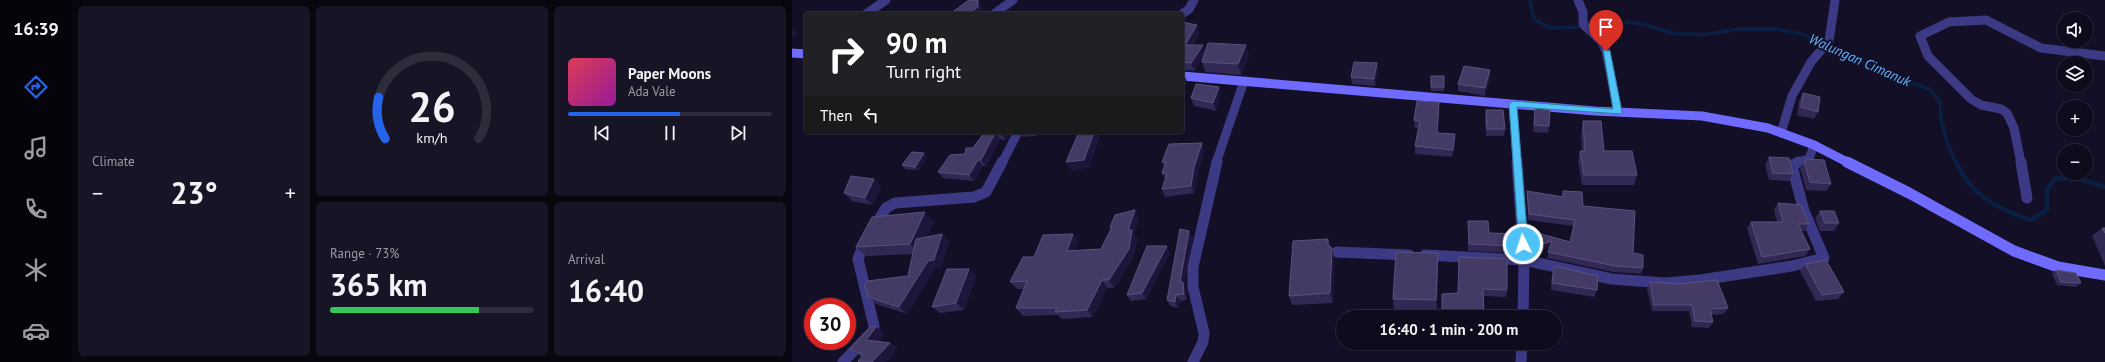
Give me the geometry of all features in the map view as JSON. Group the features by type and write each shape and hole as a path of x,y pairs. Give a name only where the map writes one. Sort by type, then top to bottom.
{"street":[{"path":"869,12 886,0"},
{"path":"997,12 1014,0"},
{"path":"1184,13 1189,9 1194,0"},
{"path":"1578,0 1583,12 1583,24 1602,42 1606,51 1618,112"},
{"path":"1781,133 1792,96 1811,62 1826,44 1835,0"},
{"path":"2027,198 2014,130 2009,115 2004,111 1984,107 1969,98 1930,59 1924,49 1920,36 1949,22 1988,21 2041,48 2105,56"},
{"path":"792,53 804,54"},
{"path":"1184,76 1513,104 1618,112 1702,116 1768,128 1814,145 1909,193 2014,251 2058,267 2105,275"},
{"path":"1193,362 1203,342 1204,333 1192,287 1194,267 1214,170 1244,81"},
{"path":"1513,104 1524,260 1522,310"},
{"path":"843,362 872,331 874,326 858,259 864,243 886,208 895,203 974,197 986,192 1017,134"},
{"path":"1337,252 1524,260 1576,272 1644,282 1664,283 1712,279 1800,265 1824,258 1804,211 1792,166 1794,163 1810,158 1814,145"}],"building":[{"path":"969,0 978,0 978,7 971,12 953,12"},
{"path":"1184,22 1197,25 1185,45 1203,45 1191,63 1184,62"},
{"path":"1208,43 1246,45 1238,64 1202,62"},
{"path":"1354,62 1377,63 1374,79 1351,77"},
{"path":"1464,66 1490,70 1485,88 1458,84"},
{"path":"1431,76 1444,76 1444,87 1431,87"},
{"path":"1196,84 1219,87 1213,103 1191,98"},
{"path":"1803,93 1820,97 1818,112 1801,107"},
{"path":"1417,101 1439,102 1437,133 1455,134 1453,150 1415,146 1420,121 1414,120"},
{"path":"1535,108 1550,110 1549,126 1534,125"},
{"path":"1486,110 1503,110 1505,129 1487,129"},
{"path":"1583,121 1601,121 1604,151 1632,151 1637,175 1584,175 1580,151 1585,151"},
{"path":"984,134 994,134 981,160 978,160 969,175 938,172 950,155 965,154 966,148 973,148"},
{"path":"1078,134 1093,134 1084,160 1066,162"},
{"path":"1202,143 1194,167 1191,186 1162,189 1167,174 1162,173 1166,162 1162,162 1169,144"},
{"path":"912,152 924,153 915,167 902,165"},
{"path":"1769,157 1789,158 1793,174 1773,173"},
{"path":"1807,159 1824,160 1831,184 1810,182 1804,162"},
{"path":"851,176 874,179 865,198 844,193"},
{"path":"1527,191 1563,197 1563,191 1582,192 1583,206 1635,211 1633,253 1643,255 1643,268 1615,266 1548,252 1552,241 1532,248 1530,231 1570,242 1575,220 1529,214"},
{"path":"1778,203 1801,205 1809,224 1798,224 1810,249 1762,257 1751,222 1783,222"},
{"path":"1135,210 1128,230 1132,230 1129,249 1109,280 1102,280 1087,310 1055,312 1057,308 1016,308 1027,281 1010,282 1023,257 1034,257 1043,235 1073,234 1067,251 1101,249 1112,227 1110,227 1115,215"},
{"path":"1820,211 1834,211 1839,223 1825,223"},
{"path":"925,212 910,244 856,247 872,217"},
{"path":"1468,221 1488,221 1489,233 1517,234 1517,246 1469,244"},
{"path":"1180,229 1189,231 1180,282 1183,282 1184,294 1176,295 1175,302 1167,300"},
{"path":"942,234 934,260 928,261 899,307 868,297 865,285 867,281 908,276 916,239"},
{"path":"1328,239 1328,245 1332,248 1330,293 1289,296 1293,241"},
{"path":"1147,246 1167,246 1142,293 1127,295"},
{"path":"1396,252 1438,253 1436,300 1393,299"},
{"path":"1459,257 1507,259 1507,290 1483,289 1484,310 1442,310 1442,294 1458,293"},
{"path":"1826,260 1844,292 1822,295 1805,264"},
{"path":"1554,266 1598,276 1597,290 1552,283"},
{"path":"947,269 969,269 956,303 932,307"},
{"path":"2056,270 2076,273 2081,283 2061,282"},
{"path":"1717,280 1728,308 1710,309 1713,322 1695,321 1692,305 1654,305 1650,282 1680,284"},
{"path":"871,326 876,327 866,340 890,343 872,362 859,362 858,361 863,355 852,350 856,350 856,342"}],"waterway":[{"name":"Walungan Cimanuk","path":"1530,0 1534,19 1549,28 1578,27 1589,21 1606,20 1642,24 1672,33 1703,35 1739,29 1777,29 1802,34 1892,76 1929,89 1940,102 1941,120 1947,142 1956,163"},
{"name":"Walungan Cimanuk","path":"1956,162 1962,174 1977,192 2007,211 2030,220 2047,210 2047,190 2056,178 2083,180 2105,187"}],"route":[{"path":"1523,244 1513,104 1618,112 1606,51"}]}
